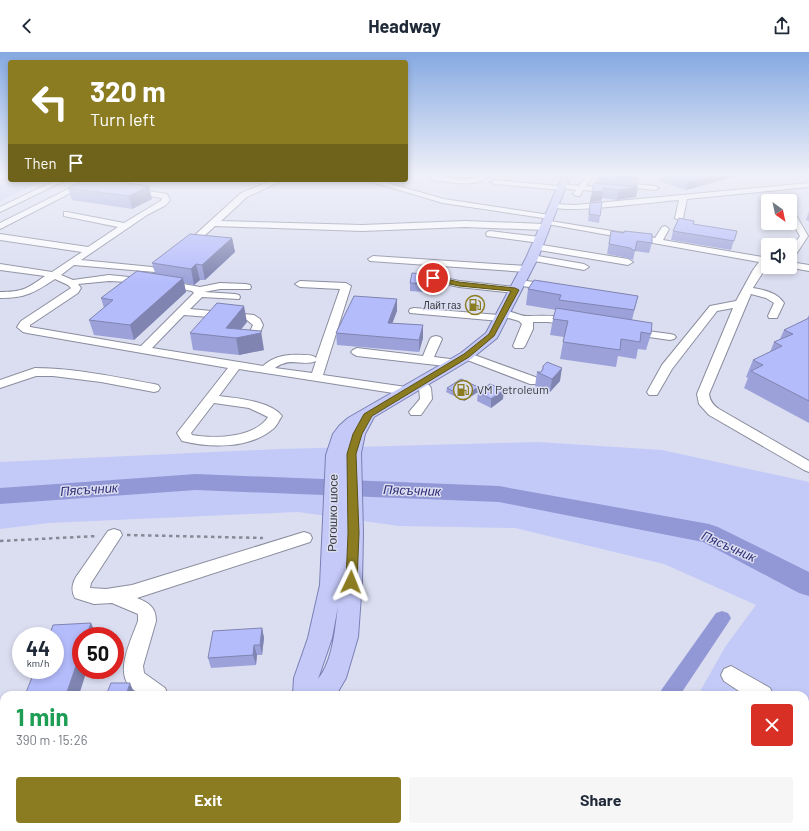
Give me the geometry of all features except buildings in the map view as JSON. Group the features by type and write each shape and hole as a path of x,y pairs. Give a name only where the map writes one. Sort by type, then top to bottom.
{"main road":[{"name":"Рогошко шосе","path":"324,691 334,678 346,637 351,582 343,533 343,454 357,434 368,414 460,359 492,335 499,314 517,286 532,258 552,210"},
{"name":"Рогошко шосе","path":"306,691 306,678 320,638 343,533"}],"street":[{"path":"0,226 31,210"},
{"path":"0,295 26,292 89,250 113,236 124,226 149,210"},
{"path":"187,247 227,210"},
{"path":"465,210 463,215 465,224"},
{"path":"501,210 549,218 658,241 761,260"},
{"path":"213,223 362,228 465,224 549,218 567,210"},
{"path":"679,218 680,210"},
{"path":"67,214 124,226"},
{"path":"797,222 807,236 797,248"},
{"path":"420,225 440,230 538,243 628,262"},
{"path":"658,241 665,229"},
{"path":"0,238 89,250"},
{"path":"532,258 584,267"},
{"path":"373,259 526,269"},
{"path":"71,262 152,270"},
{"path":"797,266 809,268"},
{"path":"0,267 53,275 72,283 76,288 74,291 25,323 23,327 27,330 265,370 406,391"},
{"path":"761,267 740,304 703,394 703,400 706,406 714,412 809,467"},
{"path":"421,276 459,284 556,288"},
{"path":"72,283 88,279 120,277 194,288 199,292 235,302 190,304"},
{"path":"300,284 346,286 316,378"},
{"path":"144,350 190,304 199,292 220,286 246,287"},
{"path":"748,290 774,297 778,300 779,303 773,316"},
{"path":"653,392 666,368 714,308 740,304"},
{"path":"414,309 499,314 523,319 548,319 578,323"},
{"path":"181,312 250,317 256,320 258,326 252,340"},
{"path":"519,346 527,329 528,323 523,319"},
{"path":"624,330 670,337"},
{"path":"427,360 436,339"},
{"path":"357,352 427,360 460,359 534,381"},
{"path":"265,370 274,361 282,358 311,359"},
{"path":"210,398 254,406 268,411 275,416 269,426 253,435 219,441 200,442 187,438 184,433 210,398 236,365"},
{"path":"0,384 35,372 53,372 101,378 154,388"},
{"path":"416,412 426,399 425,388"},
{"path":"114,535 82,582 81,593 90,597 114,596 304,538"},
{"path":"114,596 144,609 148,614 133,666 134,678 152,691"},
{"path":"731,675 757,691"}],"path":[{"path":"0,541 114,535 264,538"}],"shaded area":[{"path":"538,442 662,450 809,482 809,691 700,691 725,647 756,605 664,564 515,528 399,526 298,512 49,523 0,529 0,462 279,449"}],"waterway":[{"name":"Пясъчник","path":"0,496 196,482 499,494 709,534 809,585"},
{"path":"672,691 722,618"}],"place":[{"name":"Лайт газ","path":"475,305"},
{"name":"VM Petroleum","path":"463,390"}],"route":[{"path":"351,582 353,533 352,454 357,434 368,414 466,356 492,335 515,290 459,284 433,278"}]}
